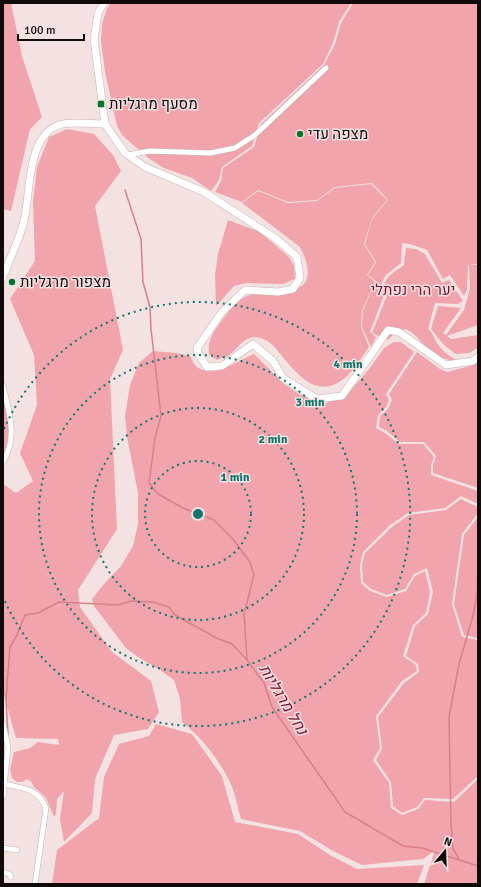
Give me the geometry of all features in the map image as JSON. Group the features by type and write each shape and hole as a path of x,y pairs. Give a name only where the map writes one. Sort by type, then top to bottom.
{"main road":[{"path":"104,3 98,14 94,39 105,124 127,155 145,168 204,192 275,238 297,257 300,278 293,289 278,292 245,290 222,312 197,348 198,353 207,367 222,366 253,344 273,362 283,378 317,398 342,396 388,330 399,332 446,365 473,361 478,357"},
{"path":"5,272 24,220 33,163 37,147 43,137 51,129 60,125 105,124"}],"street":[{"path":"127,155 150,151 210,153 235,148 255,135 326,68"},
{"path":"3,280 5,272"},
{"path":"3,386 12,427 8,450 3,462"},
{"path":"3,723 5,747 5,784 3,796"},
{"path":"5,784 33,792 42,799 46,808 35,884"},
{"path":"3,848 17,850"},
{"path":"3,872 9,874 11,877"}],"green space":[{"path":"3,3 11,3 22,56 42,117 30,129 11,211 3,209"},
{"path":"111,3 351,3 339,22 333,43 323,64 259,123 252,146 222,167 219,180 211,191 192,178 164,168 148,158 122,135 117,126 105,72 101,41 102,24 107,8"},
{"path":"353,3 478,3 478,264 468,265 467,290 464,296 450,275 443,279 427,250 402,243 401,263 386,275 382,282 384,295 370,332 376,337 371,347 362,327 363,310 376,281 368,275 376,262 365,244 372,219 388,200 372,183 335,187 317,200 288,202 258,190 242,202 215,192 221,181 223,168 254,147 261,124 324,65 335,44 341,23"},
{"path":"67,129 94,134 113,155 121,171 95,206 123,350 110,379 117,529 78,590 80,607 112,652 151,681 159,712 148,729 114,735 95,779 92,813 64,842 60,819 64,791 57,799 56,814 54,817 46,798 34,787 31,781 26,779 23,782 17,782 12,778 10,769 14,752 30,748 38,742 59,745 58,739 16,738 3,692 3,484 16,493 33,481 20,453 37,405 34,355 10,299 35,261 33,202 37,167 49,137"},
{"path":"371,184 387,200 372,218 364,244 375,262 367,275 375,282 362,310 361,327 369,347 351,372 341,381 331,386 322,387 314,385 297,373 271,344 264,339 255,337 246,339 226,357 217,360 209,354 209,345 213,334 239,300 259,293 298,288 303,285 308,275 305,257 300,247 242,203 258,191 288,203 317,201 335,188"},
{"path":"228,220 260,232 289,257 294,266 295,279 283,284 247,283 234,286 216,306 215,275 218,254"},
{"name":"יער הרי נפתלי","path":"406,248 416,249 425,254 442,283 449,280 463,301 458,304 435,303 428,329 442,349 460,362 445,359 437,355 425,346 414,334 405,329 393,335 388,340 372,333 388,293 384,285 385,282 387,278 404,265"},
{"path":"469,265 478,265 478,325 447,336 451,339 478,335 478,348 469,353 456,354 444,345 431,329 438,306 461,308 443,333 446,335 464,310 470,289"},
{"path":"394,342 401,342 414,352 386,394 389,400 386,407 378,415 376,428 399,444 423,444 434,457 431,465 431,475 478,491 478,504 461,496 445,508 408,513 390,525 363,552 360,565 361,583 370,591 387,597 406,591 415,576 425,571 430,592 426,613 413,625 403,656 416,665 417,671 402,681 376,716 380,748 373,760 389,783 391,808 402,815 418,809 425,800 454,802 478,779 478,884 424,884 435,850 423,859 362,865 333,851 300,831 241,819 233,789 214,755 182,722 180,699 174,680 126,648 94,606 92,599 121,566 133,546 138,524 138,493 127,437 125,416 130,385 139,363 153,351 190,356 197,367 212,371 226,368 254,354 284,384 300,395 327,403 350,391 370,368 384,348"},
{"path":"417,352 440,369 448,372 473,365 478,362 478,488 433,473 433,465 436,456 424,442 400,442 387,431 379,427 380,416 388,409 392,400 389,394"},
{"path":"3,396 7,411 9,432 3,455"},
{"path":"461,499 478,507 478,513 462,534 452,604 462,637 478,640 478,776 453,799 424,798 417,807 402,813 393,806 391,782 376,760 382,749 378,717 404,683 419,672 418,664 406,656 415,626 428,614 433,592 427,568 414,574 405,589 387,595 371,589 363,582 362,565 365,553 392,527 409,515 446,510"},
{"path":"478,517 477,638 464,635 454,604 464,535"},
{"path":"156,724 192,734 222,776 235,822 298,834 330,855 357,869 424,865 417,884 52,884 57,850 99,818 104,777 119,744 149,736"}],"waterway":[{"path":"125,190 141,239 143,282 150,307 151,329 161,416 155,438 149,483 158,494 183,508 214,520 232,538 250,562 254,575 244,614 247,659"},
{"path":"459,859 453,849 451,825 449,717 459,664 473,616 477,594 478,576"},
{"name":"נחל מרגליות","path":"8,734 6,699 10,647 17,635 25,615 38,613 59,602 118,605 131,601 153,602 169,607 174,614 189,623 216,638 232,644 247,660 264,683 272,707 345,812 403,846 422,848 478,866"},
{"path":"3,765 4,760"}],"place":[{"name":"מסעף מרגליות","path":"101,104"},
{"name":"מצפה עדי","path":"300,134"},
{"name":"מצפור מרגליות","path":"12,282"}]}
